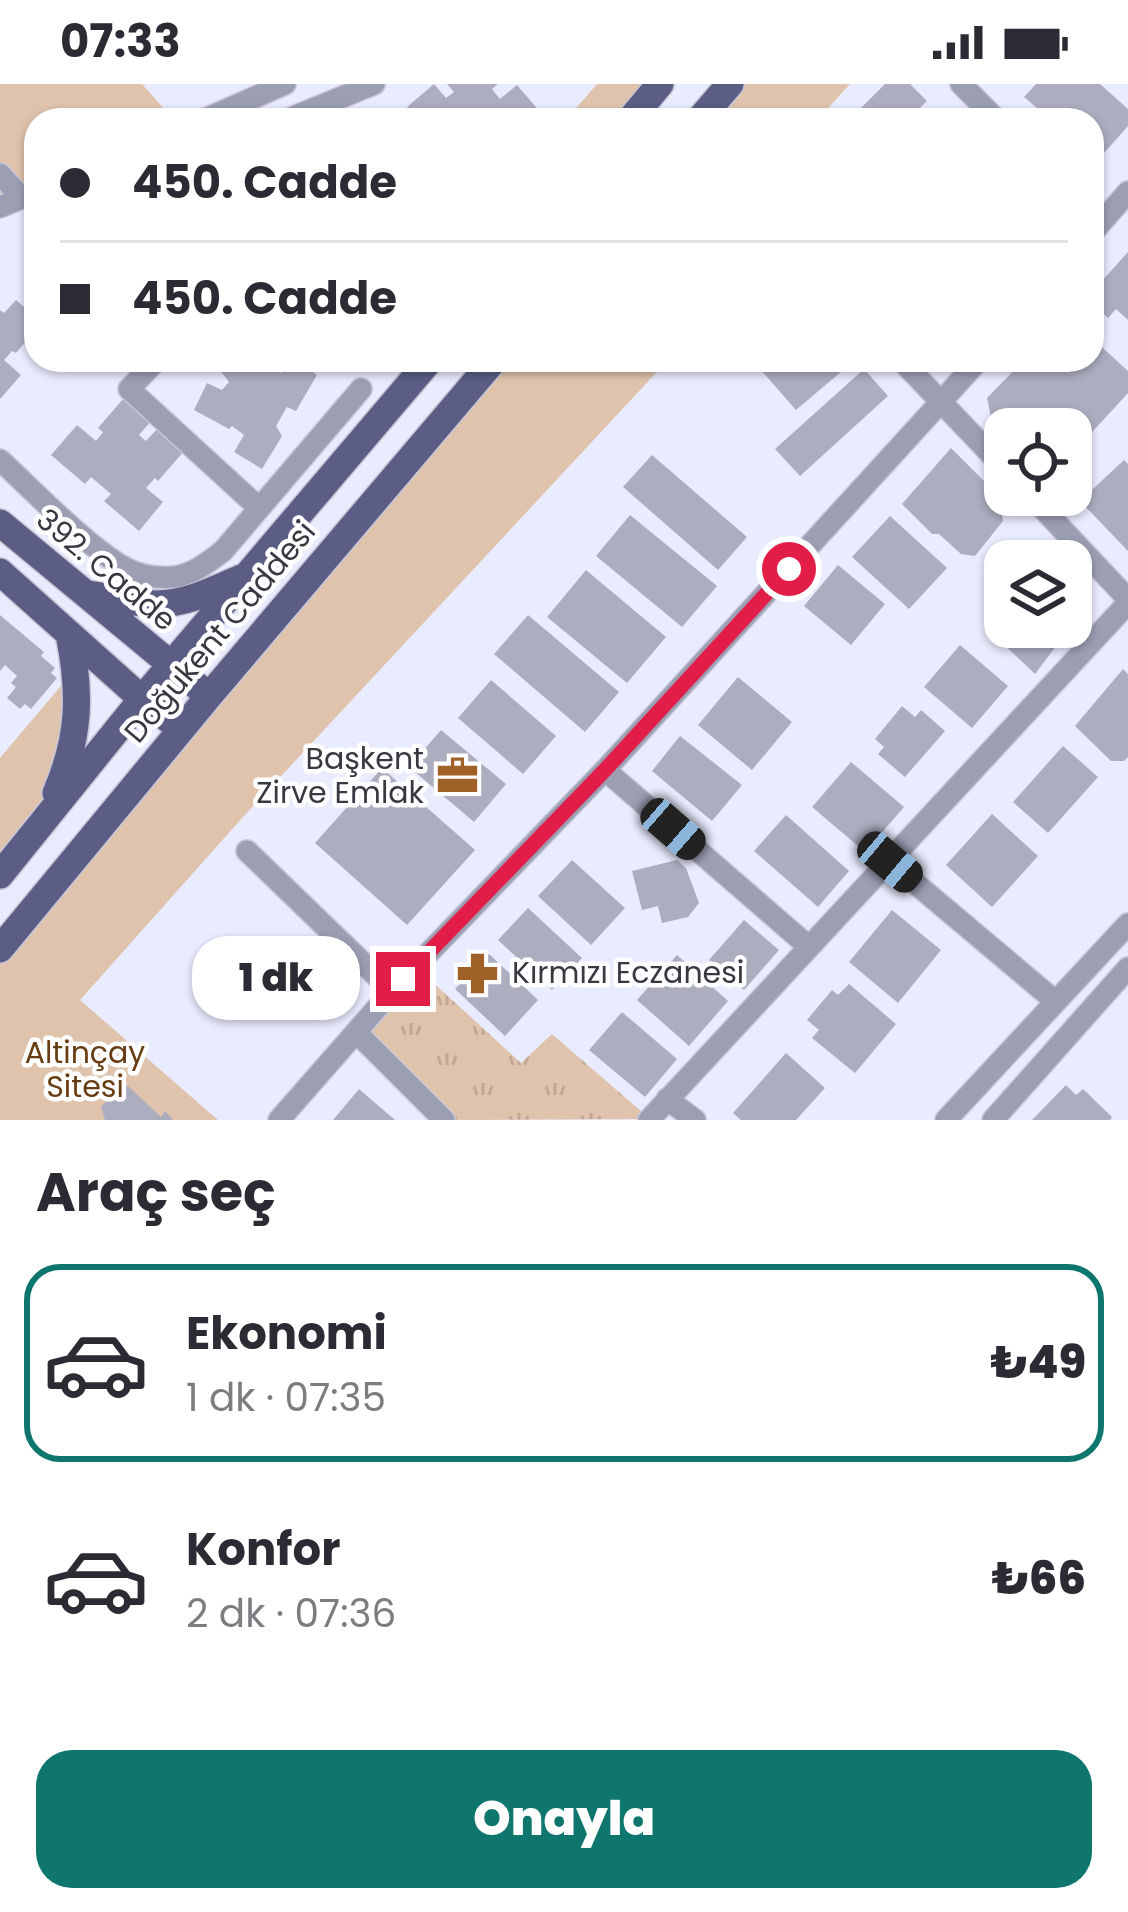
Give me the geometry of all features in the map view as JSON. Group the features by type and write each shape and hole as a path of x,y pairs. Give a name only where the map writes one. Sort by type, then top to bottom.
{"main road":[{"path":"640,108 659,84"},
{"path":"709,108 730,84"},
{"name":"Doğukent Caddesi","path":"0,875 142,699 420,372"},
{"name":"Doğukent Caddesi","path":"0,949 484,372"},
{"name":"392. Cadde","path":"0,524 208,696"},
{"path":"0,572 182,729"},
{"path":"83,593 155,604 202,595 245,577"},
{"path":"44,824 70,762 77,717 78,688 69,634"}],"street":[{"path":"230,108 285,84"},
{"path":"315,108 374,84"},
{"path":"962,84 985,108"},
{"path":"1104,215 1128,192"},
{"path":"145,372 129,389 260,508"},
{"path":"913,372 984,447"},
{"path":"279,1120 392,991 605,770 968,372"},
{"path":"0,460 103,553 133,572 178,577 197,570 223,550 361,389"},
{"path":"649,1120 1128,601 1049,516"},
{"path":"605,770 808,946"},
{"path":"247,851 392,991"},
{"path":"890,862 1055,1001"},
{"path":"946,1120 1128,924"},
{"path":"993,1120 1128,968"},
{"path":"356,1032 444,1120"},
{"path":"668,1099 695,1120"}],"green space":[{"path":"0,84 142,84 163,108 24,108 24,197 0,207"},
{"path":"597,84 660,84 640,108 576,108"},
{"path":"730,84 850,84 828,108 709,108"},
{"name":"Altinçay Sitesi","path":"484,372 657,372 243,817 80,1000 218,1120 0,1120 0,949"},
{"path":"76,668 70,762 0,875 0,758"},
{"path":"415,966 521,1063 552,1034 650,1119 444,1120 356,1032"}],"building":[{"path":"434,84 446,98 454,92 447,84 498,84 492,89 500,99 517,85 537,108 408,108"},
{"path":"885,84 910,84 927,101 920,108 861,108"},
{"path":"1036,84 1100,84 1128,109 1128,126 1104,153 1104,108 1037,108 1024,97"},
{"path":"1128,252 1128,320 1116,309 1108,318 1104,314 1104,279"},
{"path":"16,300 24,307 24,344 4,360 21,375 0,399 0,310 4,313"},
{"path":"1104,349 1128,371 1128,393 1092,432 1092,408 989,408 987,398 1012,372 1104,372"},
{"path":"221,372 317,375 296,411 287,407 276,426 282,436 262,469 234,452 244,435 194,410 207,383 222,390 229,382"},
{"path":"763,372 841,372 796,410"},
{"path":"861,372 867,372 888,396 800,476 775,449"},
{"path":"124,398 151,421 139,435 146,441 158,428 185,450 146,488 163,502 139,531 104,501 111,494 91,477 85,484 51,455 77,425 96,441 103,432 98,428"},
{"path":"951,448 984,481 984,516 1002,516 1003,521 975,556 961,554 902,504"},
{"path":"652,455 747,537 718,570 623,487"},
{"path":"1124,460 1128,464 1128,551 1092,514 1092,490"},
{"path":"630,515 717,586 682,627 596,556"},
{"path":"890,516 947,568 909,609 852,557"},
{"path":"838,565 885,604 851,645 804,606"},
{"path":"586,570 666,637 627,683 547,617"},
{"path":"0,615 44,652 41,656 55,668 51,673 57,678 31,709 25,704 20,709 7,698 16,687 11,683 17,676 5,665 0,671"},
{"path":"528,615 619,692 585,732 494,654"},
{"path":"960,645 1008,686 972,728 924,687"},
{"path":"1007,648 1055,648 1035,674"},
{"path":"1123,669 1128,674 1128,757 1111,761 1075,726"},
{"path":"738,677 792,722 752,770 698,725"},
{"path":"491,680 556,736 523,774 458,718"},
{"path":"902,706 915,717 921,710 945,731 905,777 878,754 884,747 875,739"},
{"name":"Başkent Zirve Emlak","path":"441,730 506,784 474,822 409,767"},
{"path":"680,736 742,785 712,821 652,771"},
{"path":"1063,746 1098,777 1048,833 1013,802"},
{"path":"851,762 904,807 865,852 812,807"},
{"path":"382,768 475,850 407,925 315,843"},
{"path":"992,814 1038,856 992,907 946,865"},
{"path":"786,815 849,871 818,907 754,851"},
{"path":"572,860 625,908 591,945 538,896"},
{"path":"677,860 686,868 699,903 688,917 662,923 658,906 642,910 632,871"},
{"path":"528,908 582,958 552,990 498,940"},
{"path":"892,910 941,950 898,1003 849,962"},
{"path":"744,920 779,950 744,990 709,960"},
{"path":"489,954 538,1000 505,1036 455,989"},
{"path":"677,955 728,1001 689,1046 637,1000"},
{"path":"849,984 896,1024 855,1073 812,1038 819,1030 807,1020 832,990 838,995"},
{"path":"622,1012 677,1059 645,1097 589,1050"},
{"path":"786,1053 825,1088 796,1120 741,1120 733,1113"},
{"path":"1066,1085 1076,1095 1083,1089 1110,1120 1032,1120"},
{"path":"128,1086 161,1117 165,1111 173,1120 105,1120 101,1107 120,1087"},
{"path":"359,1089 395,1120 333,1120"}],"place":[{"name":"Başkent Zirve Emlak","path":"458,776"},
{"name":"Kırmızı Eczanesi","path":"478,973"}],"route":[{"path":"403,979 605,770 789,569"}]}
